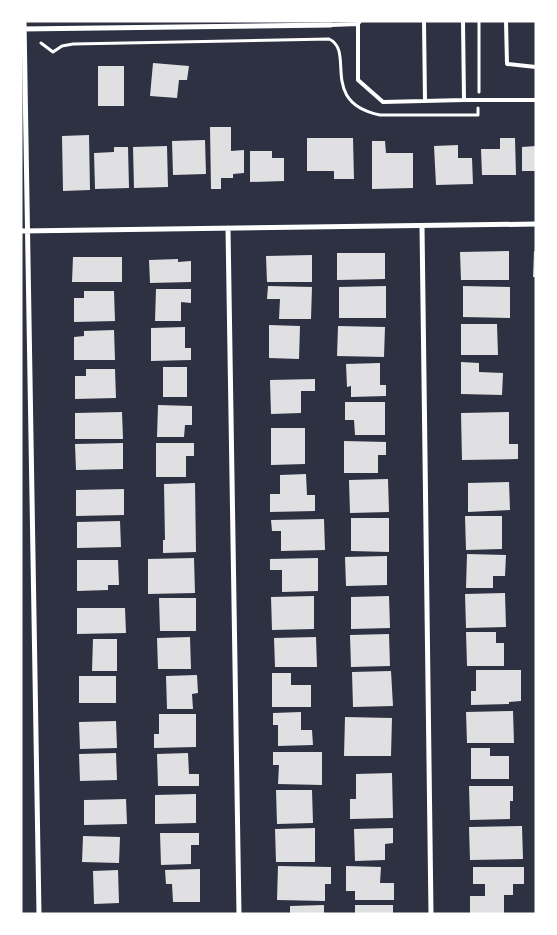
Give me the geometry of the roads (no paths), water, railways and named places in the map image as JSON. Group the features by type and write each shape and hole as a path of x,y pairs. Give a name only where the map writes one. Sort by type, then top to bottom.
{"street":[{"path":"24,21 22,29 24,231 39,914"},
{"path":"22,29 231,24 331,24"},
{"path":"24,231 536,224"},
{"path":"422,226 431,914"},
{"path":"228,228 239,914"}],"lane":[{"path":"424,21 425,101"},
{"path":"463,21 464,100"},
{"path":"506,21 507,64 536,67"},
{"path":"331,24 359,23 358,80 384,102 536,100"}]}
